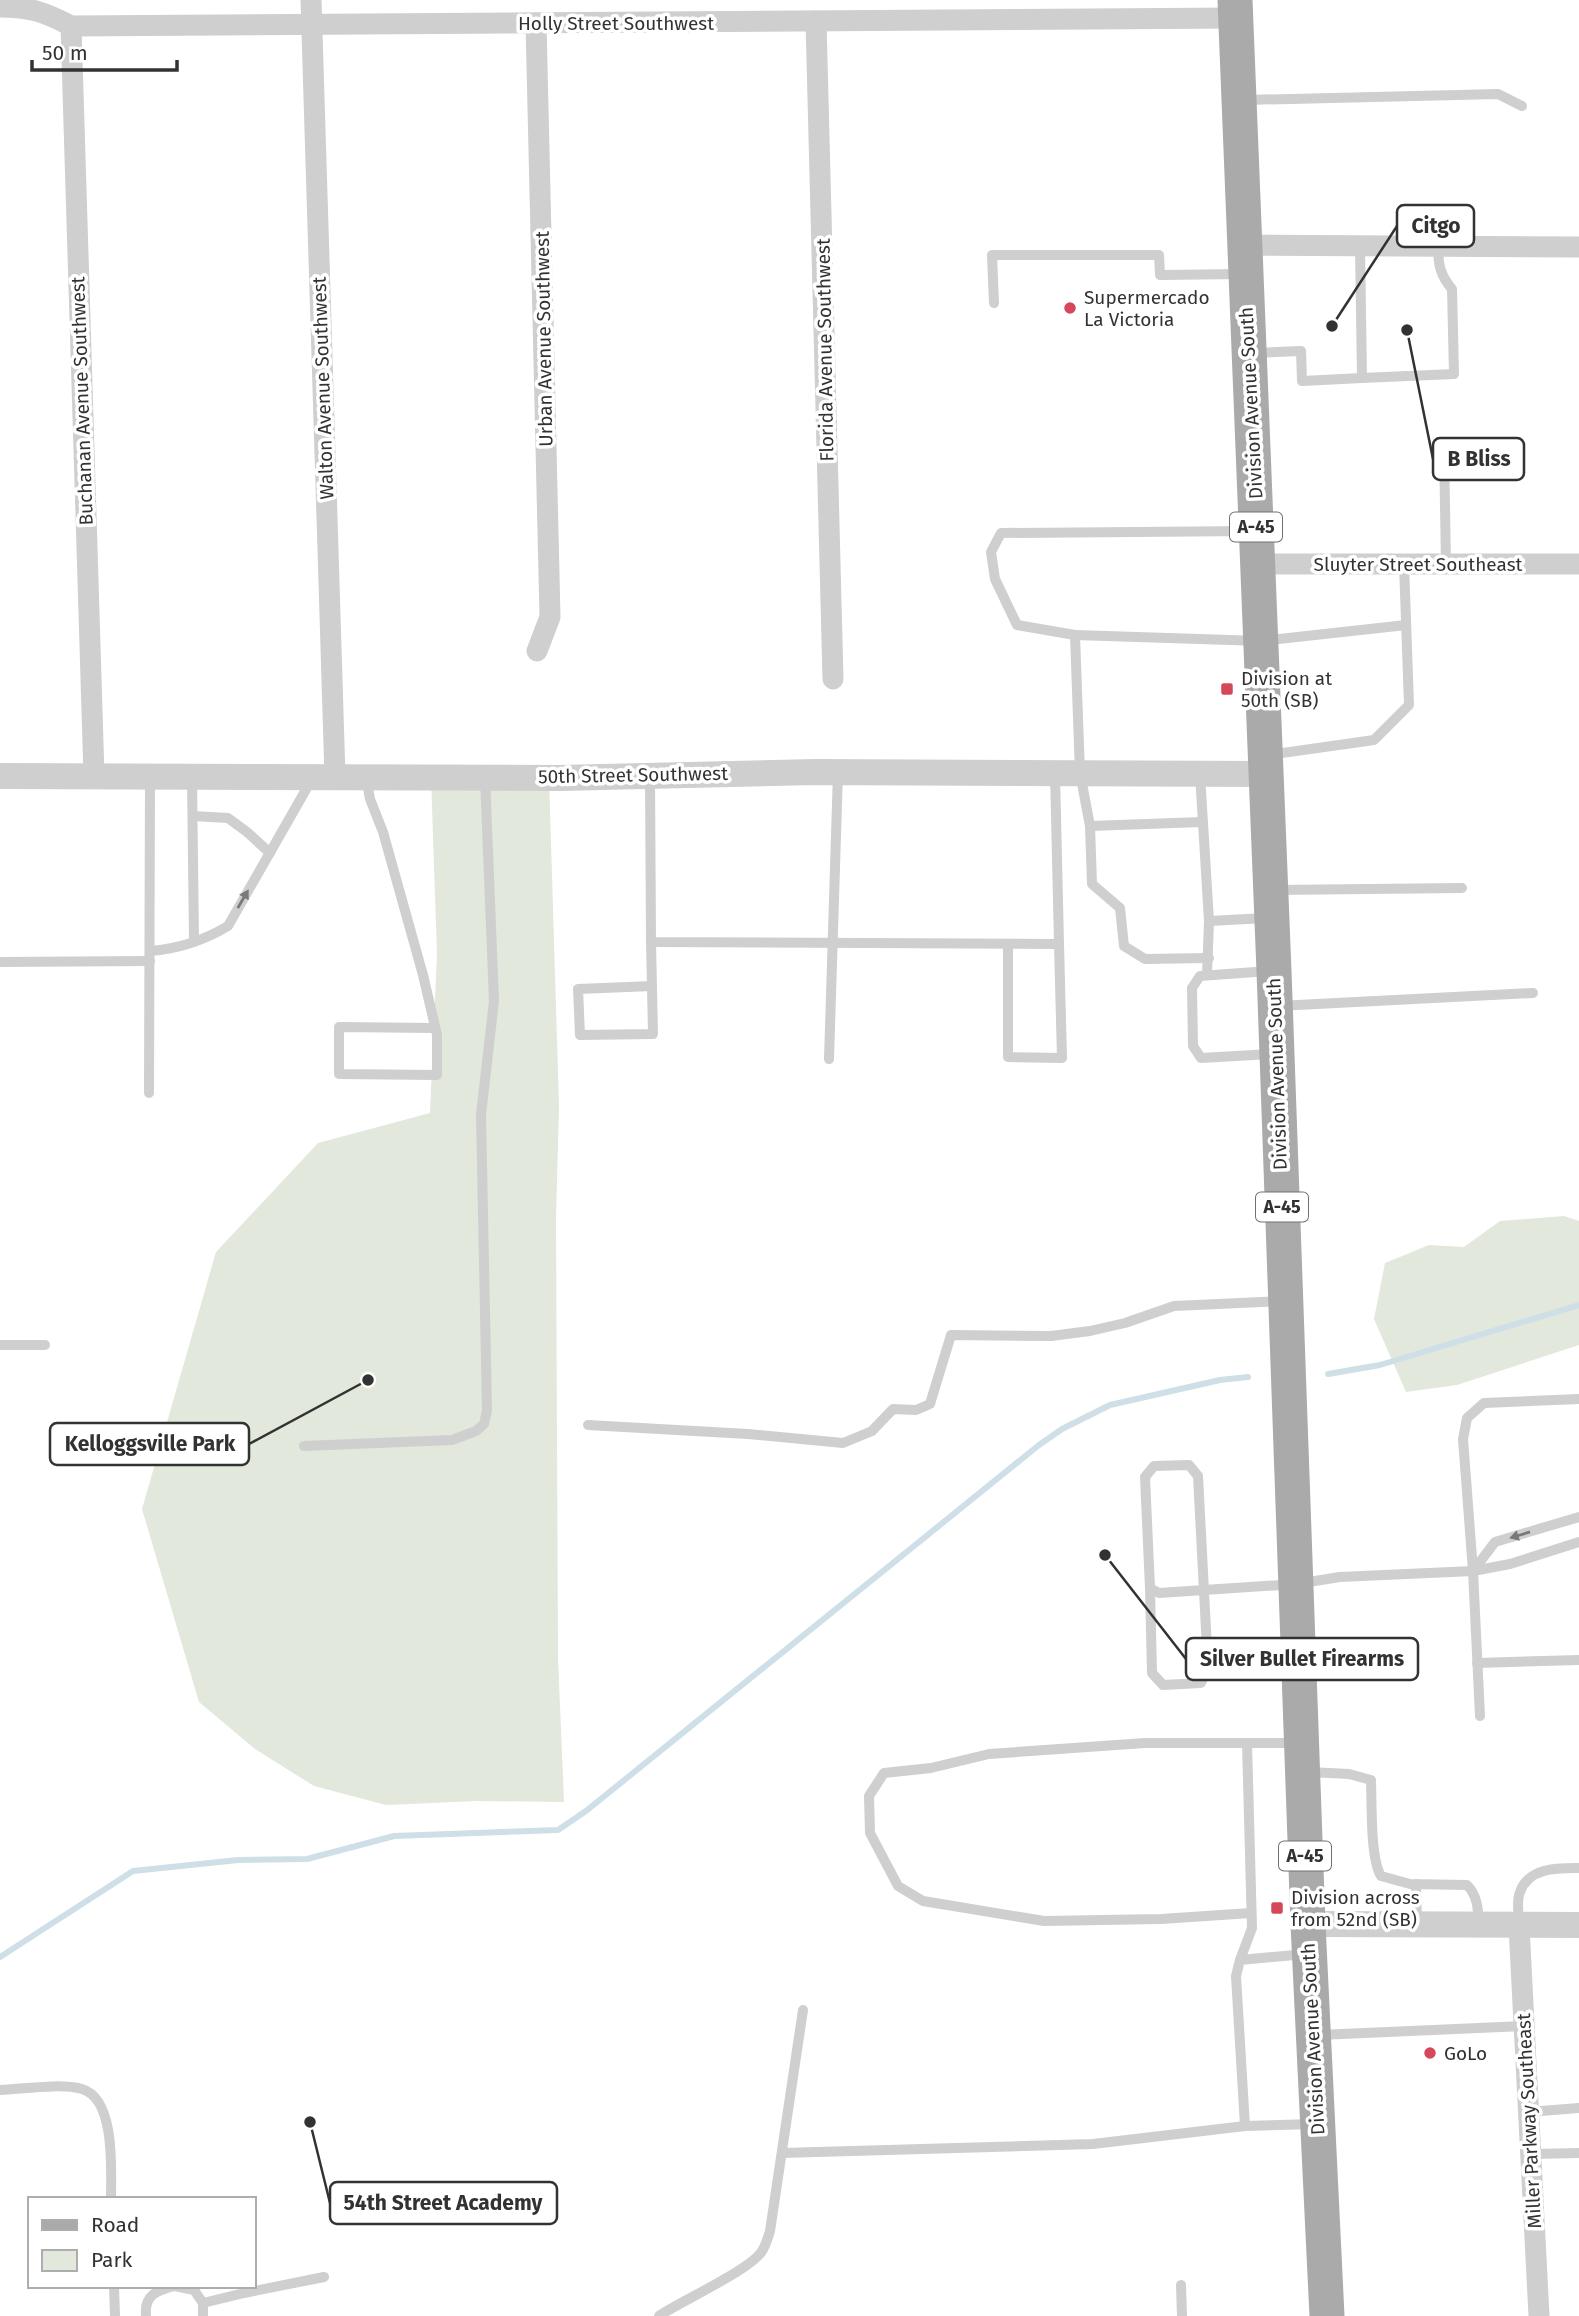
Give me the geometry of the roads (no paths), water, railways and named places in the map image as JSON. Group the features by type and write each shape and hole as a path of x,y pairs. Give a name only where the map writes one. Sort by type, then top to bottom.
{"main road":[{"name":"Division Avenue South","path":"1235,9 1274,971 1308,1939 1327,2316"}],"street":[{"name":"Walton Avenue Southwest","path":"311,0 324,777"},
{"name":"Holly Street Southwest","path":"0,7 46,12 71,26 816,21 1235,9"},
{"name":"Florida Avenue Southwest","path":"816,21 833,679"},
{"name":"Urban Avenue Southwest","path":"536,23 550,617 537,651"},
{"name":"Buchanan Avenue Southwest","path":"71,26 94,776"},
{"path":"1244,260 1360,246 1579,247"},
{"name":"Sluyter Street Southeast","path":"1257,548 1404,564 1579,564"},
{"name":"50th Street Southwest","path":"0,776 485,777 838,772 1200,774 1266,765"},
{"path":"1308,1939 1417,1925 1579,1925"},
{"name":"Miller Parkway Southeast","path":"1519,1926 1539,2316"}],"lane":[{"path":"1238,100 1498,94 1522,106"},
{"path":"1360,246 1362,378"},
{"path":"1248,353 1301,351 1302,380 1454,374 1452,289 1443,279 1438,265 1438,246"},
{"path":"994,303 992,255 1159,255 1160,275 1244,260"},
{"path":"1444,448 1446,564"},
{"path":"1257,548 1002,533 991,552 995,579 1017,625 1075,635 1261,641 1406,625"},
{"path":"1266,765 1374,740 1409,705 1404,564"},
{"path":"1008,944 1007,1056 1062,1058 1059,944 1075,635"},
{"path":"829,1059 838,772"},
{"path":"1067,773 1090,826 1092,884 1120,908 1124,946 1144,959 1209,958"},
{"path":"1200,774 1209,921 1207,975"},
{"path":"149,1093 150,776"},
{"path":"192,776 194,942"},
{"path":"650,776 653,1034 580,1035 578,989 652,986"},
{"path":"0,962 150,956 210,937 228,926 270,853 324,777"},
{"path":"366,777 370,799 383,832 423,975 435,1028 437,1075 339,1074 338,1027 435,1028"},
{"path":"304,1446 452,1440 476,1431 484,1424 487,1410 481,1115 494,1002 485,777"},
{"path":"193,816 228,818 270,853"},
{"path":"1090,826 1202,822"},
{"path":"1209,921 1271,904 1462,888"},
{"path":"651,942 1059,944"},
{"path":"1274,971 1200,976 1192,988 1193,1046 1201,1058 1277,1054"},
{"path":"1275,1006 1533,993"},
{"path":"588,1425 734,1433 843,1443 872,1431 893,1409 916,1410 930,1404 951,1335 1051,1336 1125,1323 1174,1306 1284,1301"},
{"path":"0,1345 46,1345"},
{"path":"1480,1716 1463,1439 1467,1418 1484,1403 1579,1399"},
{"path":"1189,1465 1198,1476 1205,1590 1208,1668 1201,1683 1163,1685 1152,1673 1150,1588 1145,1477 1154,1466 1189,1465"},
{"path":"1473,1571 1495,1542 1579,1517"},
{"path":"1150,1588 1159,1592 1205,1590 1296,1584 1340,1577 1473,1571 1510,1564 1579,1542"},
{"path":"1478,1663 1579,1660"},
{"path":"1251,1913 1161,1919 1044,1921 923,1900 898,1885 870,1833 869,1796 884,1773 931,1768 989,1754 1144,1743 1247,1743 1302,1757 1371,1780 1377,1869 1381,1876 1416,1884 1467,1885 1474,1892 1479,1925"},
{"path":"1244,2126 1236,1976 1252,1928 1247,1743"},
{"path":"1519,1926 1520,1892 1526,1882 1535,1874 1553,1868 1579,1868"},
{"path":"1416,1884 1417,1925"},
{"path":"1240,1960 1308,1939"},
{"path":"659,2316 677,2303 742,2269 762,2253 770,2231 803,2010"},
{"path":"1313,2035 1524,2026"},
{"path":"0,2090 66,2087 83,2089 95,2096 107,2123 111,2197"},
{"path":"1528,2112 1579,2108"},
{"path":"782,2153 1093,2144 1244,2126 1318,2124"},
{"path":"1531,2154 1579,2153"},
{"path":"203,2303 324,2277"},
{"path":"1181,2285 1182,2316"},
{"path":"114,2288 115,2316"},
{"path":"146,2316 145,2306 156,2291 167,2288"},
{"path":"184,2288 194,2290 203,2303 203,2316"}],"waterway":[{"path":"1328,1374 1380,1365 1579,1305"},
{"path":"0,1957 133,1871 238,1860 307,1859 394,1836 558,1830 586,1811 1062,1429 1110,1405 1220,1380 1248,1377"}],"place":[{"name":"Supermercado La Victoria","path":"1070,308"},
{"name":"Citgo","path":"1332,326"},
{"name":"B Bliss","path":"1407,330"},
{"name":"Division at 50th (SB)","path":"1227,689"},
{"name":"Kelloggsville Park","path":"368,1380"},
{"name":"Silver Bullet Firearms","path":"1105,1555"},
{"name":"Division across from 52nd (SB)","path":"1277,1908"},
{"name":"GoLo","path":"1430,2053"},
{"name":"54th Street Academy","path":"310,2122"}]}
